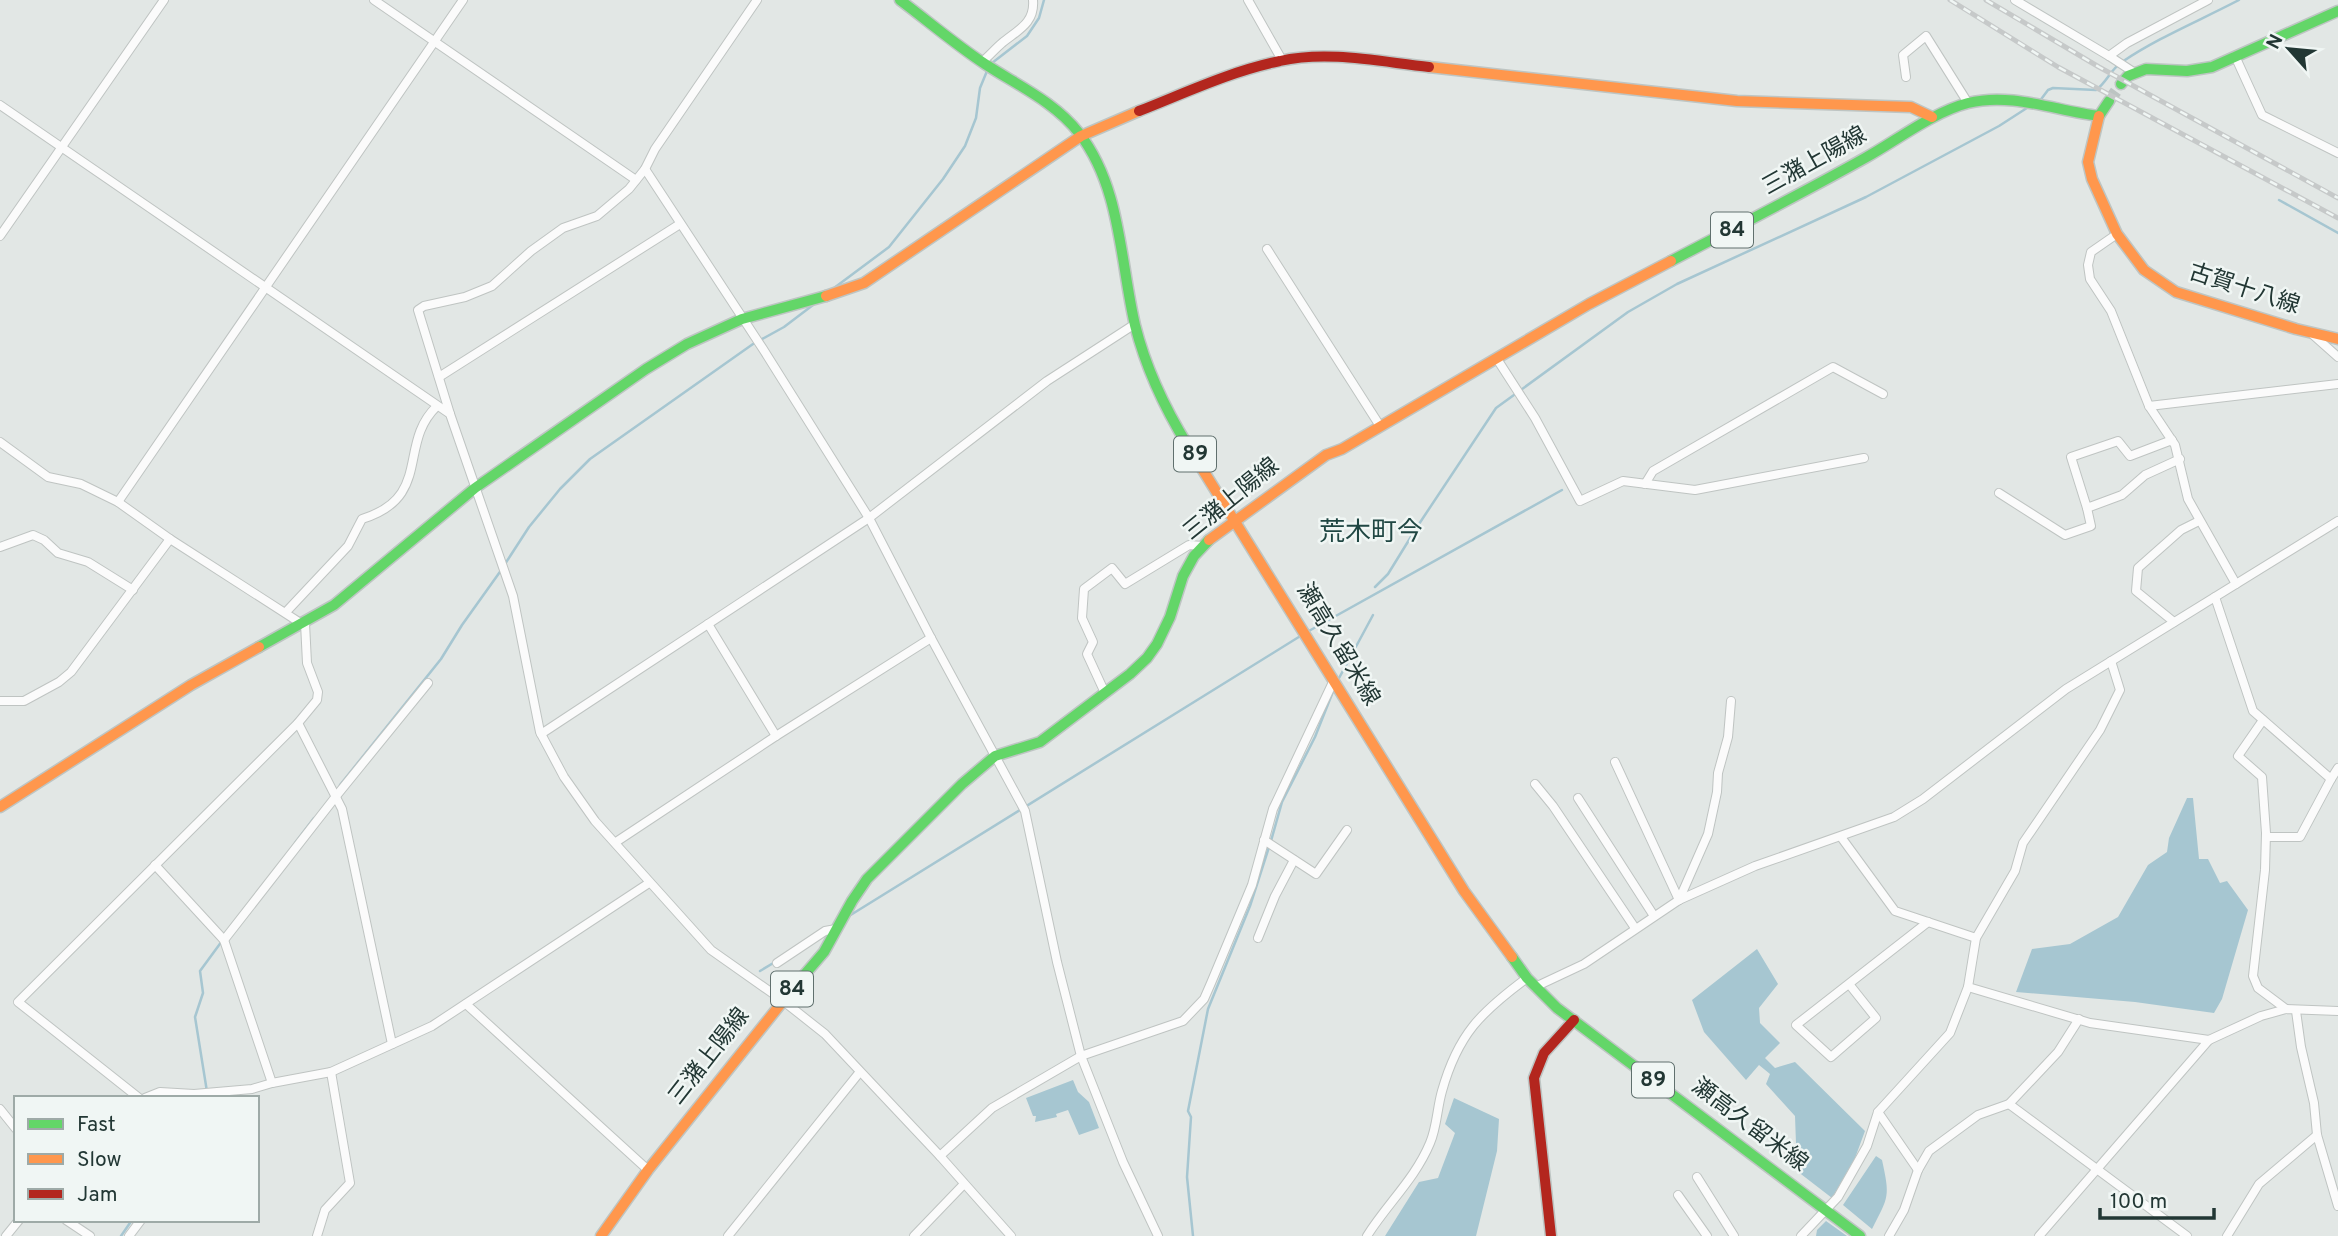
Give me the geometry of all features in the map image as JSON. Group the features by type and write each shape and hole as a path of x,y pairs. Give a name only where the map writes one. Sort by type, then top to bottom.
{"main road":[{"name":"瀬高久留米線","path":"900,0 982,62 1063,114 1081,136 1102,173 1112,205 1135,324 1147,367 1160,398 1464,891 1531,983 1574,1020 1860,1236"},
{"path":"2120,84 2124,78 2154,68 2187,72 2214,68 2235,56 2338,11"},
{"path":"0,807 22,796 191,685 304,624 355,589 475,488 646,369 687,344 743,319 808,302 864,283 1081,136 1189,90 1282,60 1335,57 1737,101 1911,107 1932,117"},
{"name":"三潴上陽線","path":"601,1236 648,1170 782,1000 824,952 867,879 962,784 995,756 1040,742 1130,674 1154,648 1170,617 1183,576 1203,547 1235,519 1303,470 1623,285 1872,155 1932,117 1968,103 2017,100 2099,116"},
{"path":"2099,116 2109,101"},
{"name":"古賀十八線","path":"2099,116 2088,162 2092,179 2117,234 2144,270 2176,292 2338,339"},
{"path":"1551,1236 1534,1078 1546,1046 1574,1020"}],"street":[{"path":"0,236 164,0"},
{"path":"374,0 636,180"},
{"path":"118,502 463,0"},
{"path":"757,0 645,169 597,216 563,228 531,251 492,286 465,298 424,306 418,310 450,414 513,596 541,734 564,777 595,821 711,950 825,1034 1011,1236"},
{"path":"982,62 1000,44 1024,27 1033,12 1033,0"},
{"path":"1249,0 1282,60"},
{"path":"2015,0 2135,73"},
{"path":"2109,56 2127,43 2208,0"},
{"path":"1906,77 1903,55 1926,36 1968,103"},
{"path":"2235,56 2262,114 2338,153"},
{"path":"0,105 450,414"},
{"path":"645,169 869,518 1025,811 1057,962 1081,1056 1123,1162 1158,1236"},
{"path":"439,377 680,223"},
{"path":"2117,234 2091,252 2088,265 2090,279 2110,311 2149,406 2172,440 2180,459 2188,499 2199,522 2236,584"},
{"path":"1267,249 1380,426"},
{"path":"541,734 869,518 1047,382 1135,324"},
{"path":"2311,333 2338,357"},
{"path":"1497,359 1535,418 1580,501 1623,481 1695,490 1864,458"},
{"path":"1646,484 1653,471 1833,367 1883,394"},
{"path":"2149,406 2338,384"},
{"path":"286,612 348,546 362,519 381,513 398,498 410,481 416,446 428,415 437,406"},
{"path":"1999,493 2065,535 2091,526 2071,457 2119,441 2130,456 2172,440"},
{"path":"0,442 48,477 81,484 118,502 170,539 304,624 307,663 318,692 317,700 298,723 18,1002 136,1096"},
{"path":"2087,508 2122,495 2145,475 2180,459"},
{"path":"2174,622 2136,591 2138,568 2181,530 2199,522"},
{"path":"1367,1236 1412,1178 1431,1141 1442,1091 1454,1055 1463,1038 1491,1004 1531,983 1584,964 1679,900 1755,866 1894,817 1923,799 2066,689 2338,522"},
{"path":"0,547 33,535 44,540 58,553 88,562 133,590"},
{"path":"0,701 24,701 59,682 71,672 170,539"},
{"path":"1105,693 1087,654 1093,642 1082,618 1084,589 1112,568 1125,584 1189,545 1203,547"},
{"path":"2215,597 2253,711 2331,779"},
{"path":"708,624 776,736"},
{"path":"616,842 931,638"},
{"path":"1801,1236 1838,1197 1867,1146 1878,1112 1950,1033 1968,987 1976,938 2015,871 2023,843 2100,730 2120,690 2111,661"},
{"path":"940,1156 992,1108 1081,1056 1183,1021 1195,1009 1212,983 1252,885 1273,808 1334,680"},
{"path":"224,940 428,683"},
{"path":"1679,900 1708,834 1718,773 1728,737 1731,701"},
{"path":"2263,720 2238,756 2262,777 2266,837 2265,870 2252,976 2258,988 2286,1009 2338,1011"},
{"path":"298,723 342,809 392,1044"},
{"path":"1615,762 1679,900"},
{"path":"2266,837 2300,836 2338,768"},
{"path":"1535,784 1553,806 1635,928"},
{"path":"1578,798 1654,916"},
{"path":"1264,841 1316,874 1347,830"},
{"path":"1841,837 1895,911 1976,938"},
{"path":"1258,938 1275,896 1294,860"},
{"path":"155,866 224,940 272,1083"},
{"path":"151,1096 160,1093 194,1094 252,1088 331,1072 432,1026 649,883"},
{"path":"1849,984 1876,1018 1831,1057 1796,1026 1849,984 1928,922"},
{"path":"777,963 825,931 836,929"},
{"path":"1968,987 2090,1023 2209,1040"},
{"path":"466,1004 648,1170"},
{"path":"2039,1236 2209,1040 2262,1016 2286,1009"},
{"path":"2296,1011 2301,1048 2314,1103 2317,1135 2338,1206"},
{"path":"1889,1236 1904,1210 1929,1151 1978,1115 2008,1104 2058,1052 2079,1019"},
{"path":"317,1236 325,1210 350,1182 331,1072"},
{"path":"728,1236 859,1073"},
{"path":"2008,1104 2187,1236"},
{"path":"0,1109 14,1126"},
{"path":"1878,1112 1919,1170"},
{"path":"2227,1236 2259,1184 2317,1135"},
{"path":"1697,1177 1734,1236"},
{"path":"914,1236 964,1184"},
{"path":"1678,1195 1707,1236"},
{"path":"6,1236 17,1222"},
{"path":"69,1222 90,1236"}],"water":[{"path":"2187,798 2193,798 2199,859 2208,859 2220,883 2227,881 2248,910 2222,999 2214,1013 2135,1002 2016,992 2032,949 2070,944 2118,917 2148,865 2167,852 2169,838"},
{"path":"1757,949 1778,984 1759,1008 1760,1023 1780,1043 1765,1058 1775,1068 1795,1062 1865,1131 1855,1158 1832,1198 1797,1171 1795,1116 1766,1084 1770,1074 1759,1065 1746,1080 1704,1032 1692,1000"},
{"path":"1073,1080 1078,1092 1089,1102 1099,1128 1079,1135 1068,1110 1056,1114 1057,1117 1035,1122 1036,1116 1033,1116 1026,1098"},
{"path":"1454,1098 1499,1119 1497,1151 1476,1236 1385,1236 1419,1182 1438,1178 1455,1133 1445,1124"},
{"path":"1876,1156 1882,1160 1887,1189 1885,1202 1872,1229 1843,1205"},
{"path":"1826,1221 1847,1236 1816,1236 1817,1230"}],"waterway":[{"path":"992,63 1027,36 1039,18 1044,0"},
{"path":"2039,102 2048,90 2053,88 2096,90 2118,65 2136,53 2239,0"},
{"path":"834,288 889,247 943,179 965,146 976,118 980,88 987,71"},
{"path":"1375,587 1388,574 1496,408 1628,312 1677,284 1866,197 1999,126 2030,106"},
{"path":"2279,200 2338,233"},
{"path":"505,564 529,527 560,489 590,459 813,305"},
{"path":"1307,632 1562,490"},
{"path":"340,785 441,659 502,569"},
{"path":"1338,680 1373,615"},
{"path":"849,916 1302,635"},
{"path":"1271,841 1282,802 1315,737 1334,689"},
{"path":"295,843 314,818"},
{"path":"1193,1236 1187,1177 1191,1117 1188,1111 1208,1009 1250,906 1269,847"},
{"path":"208,1096 195,1017 203,993 200,971 222,941"},
{"path":"760,971 775,962"},
{"path":"121,1236 131,1222"}],"tunnel":[{"path":"2109,101 2121,84"}],"railway":[{"path":"1950,0 2058,67 2338,218"},
{"path":"1986,0 2099,67 2338,198"}],"traffic: fast":[{"path":"900,0 974,57 1059,112 1079,133 1093,154 1111,201 1135,325 1145,357 1171,417 1188,446"},
{"path":"2121,84 2128,76 2146,69 2187,71 2212,67 2338,11"},
{"path":"1671,261 1817,185 1955,107 1984,100 2001,100 2099,116 2109,101"},
{"path":"259,647 334,605 475,488 646,369 687,344 742,319 826,296"},
{"path":"799,981 824,952 867,879 962,784 995,756 1040,742 1147,658 1170,617 1183,576 1194,556 1209,540"},
{"path":"1512,957 1527,978 1557,1008 1860,1236"}],"traffic: slow":[{"path":"1429,67 1737,101 1911,107 1932,117"},
{"path":"826,296 864,283 1081,136 1139,111"},
{"path":"2099,116 2088,162 2092,179 2117,234 2144,270 2176,292 2338,339"},
{"path":"1209,540 1326,455 1342,449 1589,304 1671,261"},
{"path":"1188,446 1464,891 1512,957"},
{"path":"0,807 191,685 259,647"},
{"path":"601,1236 648,1170 799,981"}],"traffic: jam":[{"path":"1139,111 1244,70 1298,58 1354,58 1429,67"},
{"path":"1551,1236 1534,1078 1544,1053 1574,1020"}],"district":[{"name":"荒木町今","path":"1371,533"}]}
